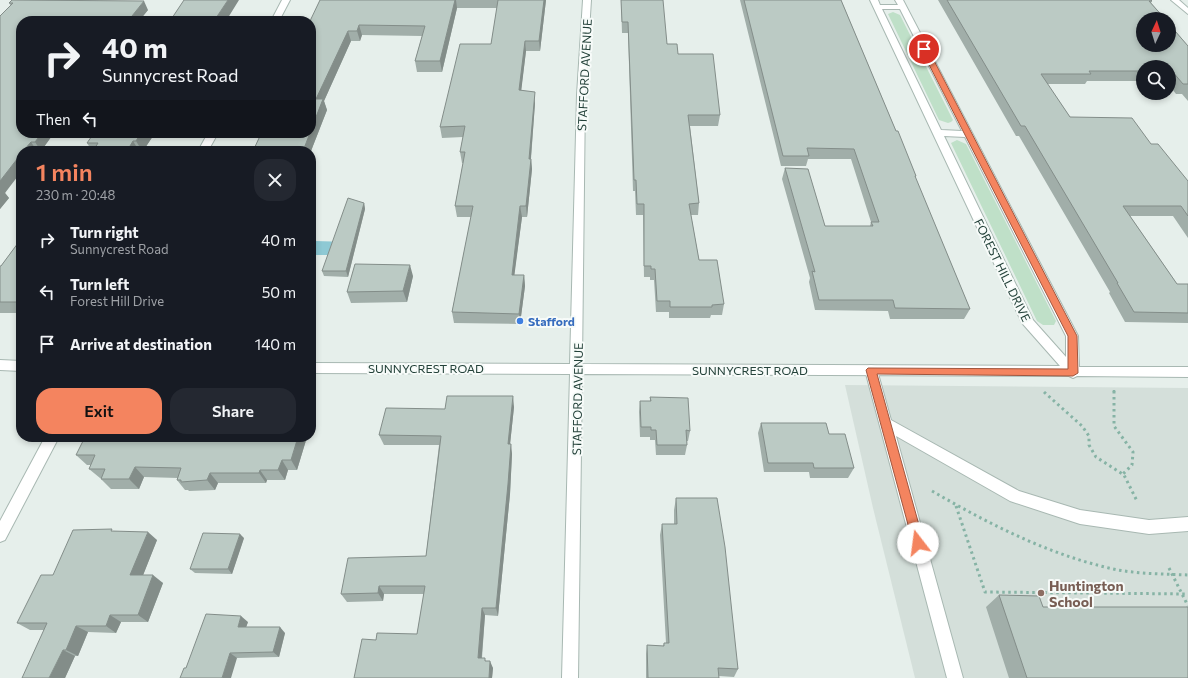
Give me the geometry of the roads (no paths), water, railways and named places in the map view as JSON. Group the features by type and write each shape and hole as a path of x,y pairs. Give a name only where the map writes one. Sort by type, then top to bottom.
{"street":[{"path":"278,16 286,0"},
{"name":"STAFFORD AVENUE","path":"570,678 581,95 588,0"},
{"path":"1175,0 1188,12"},
{"path":"876,3 901,3 1072,336 1073,373"},
{"name":"FOREST HILL DRIVE","path":"876,3 1028,323 1073,373"},
{"path":"937,133 968,134"},
{"path":"0,365 16,366"},
{"name":"SUNNYCREST ROAD","path":"316,368 577,368 1073,373 1188,372"},
{"path":"871,370 954,678"},
{"path":"886,424 1022,499 1080,518 1149,527 1188,524"},
{"path":"0,535 49,442"}],"water":[{"path":"316,241 349,242 345,255 316,255"}],"place":[{"name":"Stafford","path":"520,321"},
{"name":"Huntington School","path":"1041,593"}]}
